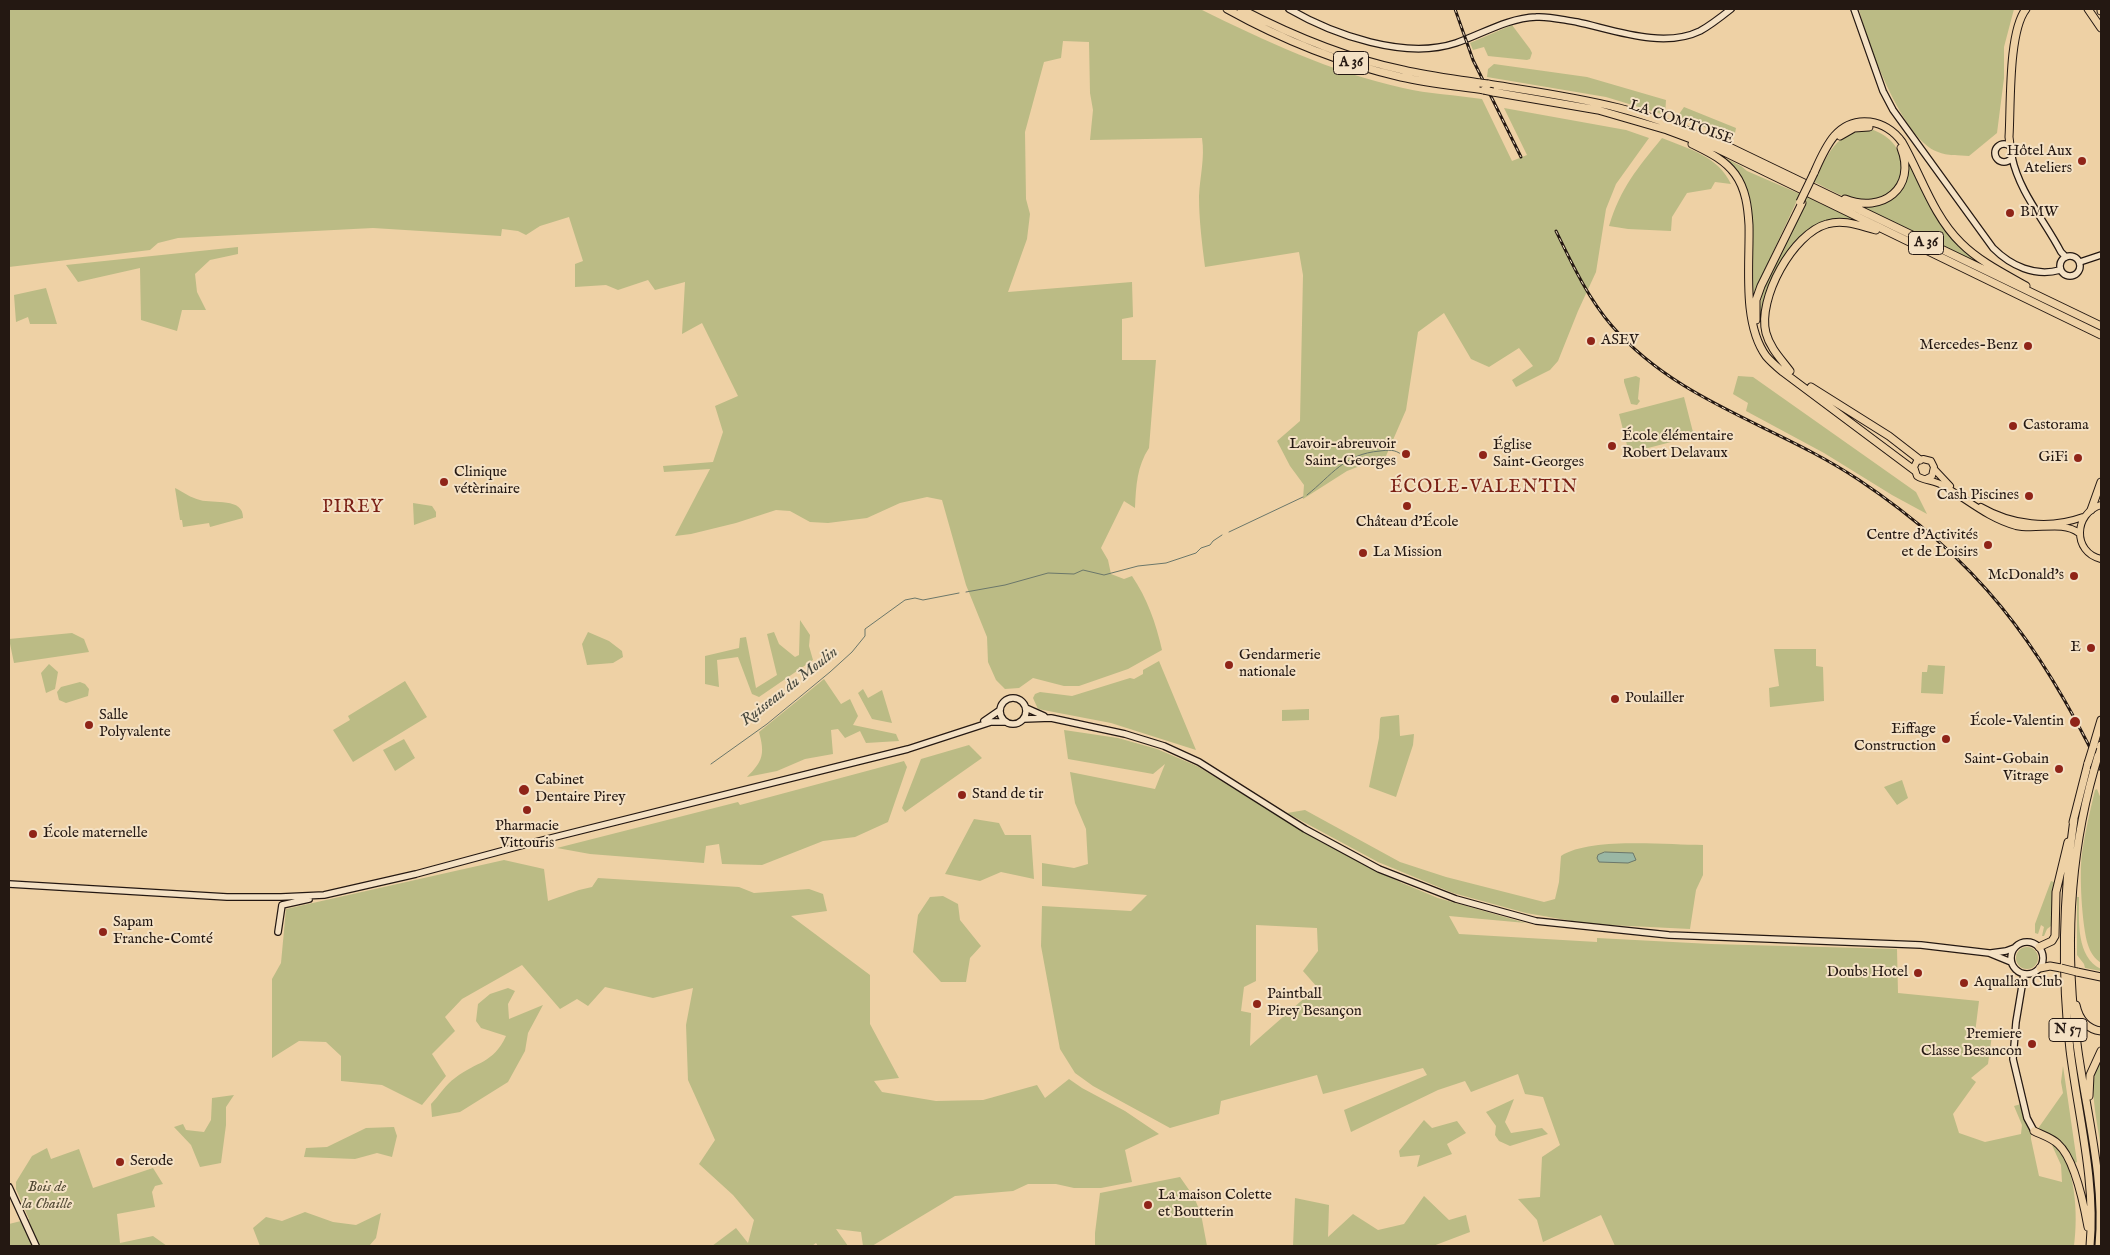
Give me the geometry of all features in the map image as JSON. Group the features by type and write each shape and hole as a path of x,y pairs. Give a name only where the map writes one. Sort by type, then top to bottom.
{"highway":[{"name":"LA COMTOISE","path":"1227,9 1294,42 1349,62 1404,77 1579,99 1664,128 1733,156 2101,335"},
{"name":"LA COMTOISE","path":"1241,9 1297,36 1358,58 1406,71 1480,83 1493,92 1578,106 1721,143 2101,326"},
{"path":"2002,144 2006,126 2013,28 2019,9"},
{"path":"2010,145 2008,139 2014,53 2019,23 2026,9"},
{"path":"2088,9 2101,28"},
{"name":"A 36","path":"1920,460 1774,359 1766,349 1757,325 1756,305 1763,280 1830,141 1845,126 1867,122 1885,126 1902,142 1937,210 1961,243 1988,264 2056,305"},
{"name":"A 36","path":"1796,179 1854,202 1876,203 1887,199 1898,190 1904,177 1905,159 1900,144 1884,130 1875,127 1854,128 1846,131 1834,142 1815,173"},
{"name":"A 36","path":"1664,128 1716,156 1730,168 1738,179 1744,194 1748,220 1751,314 1754,330 1763,351 1775,365 1914,470"},
{"name":"A 36","path":"1754,330 1754,300 1758,285 1801,202"},
{"name":"A 36","path":"1790,371 1772,347 1764,320 1772,288 1796,245 1811,231 1835,222 1850,223 1890,234"},
{"path":"2090,510 2096,500 2101,482"},
{"name":"N 57","path":"2090,1243 2090,1189 2070,1051 2065,978 2067,878 2074,819 2101,720"},
{"name":"N 57","path":"2099,1246 2098,1188 2070,978 2072,881 2080,828 2101,745"},
{"path":"2040,947 2048,944 2055,936 2056,892 2074,819"},
{"path":"2044,960 2050,966"},
{"path":"2040,968 2050,966 2101,977"},
{"path":"2070,978 2080,1018 2085,1025 2101,1031"},
{"path":"2089,1121 2090,1075 2101,1051"},
{"path":"2034,1131 2053,1140 2065,1153 2084,1203 2090,1243"}],"main road":[{"path":"1289,9 1305,18 1347,35 1403,48 1416,49 1442,47 1514,21 1534,17 1552,18 1653,38 1685,36 1707,27 1730,9"},
{"path":"1854,9 1883,91 1893,110 1993,248 2002,257 2020,268 2038,272 2060,270"},
{"path":"2016,173 1998,159 1996,149 2002,144 2010,145 2016,173 2061,252 2066,257"},
{"path":"2004,162 2012,157"},
{"path":"2080,262 2101,255"},
{"path":"2066,257 2075,257 2080,262 2080,268 2074,276 2064,275 2060,270 2061,261 2066,257"},
{"path":"1914,470 1915,464 1920,460"},
{"name":"A 36","path":"1920,460 1931,461 1934,470 1943,480 1974,502 2004,517 2022,522 2047,524 2084,517"},
{"name":"A 36","path":"1914,470 1919,478 1943,485 1980,511 2002,522 2029,529 2069,527 2079,533"},
{"path":"1926,479 1932,476 1934,470"},
{"path":"2101,505 2090,510 2084,517 2079,533 2082,544 2088,552 2101,559"},
{"path":"1006,722 1001,717 1000,710 1003,702 1013,698 1022,701 1026,708 1051,718 1125,734 1174,750 1199,762 1276,812 1379,869 1456,899 1536,921 1669,935 1920,945 1989,953 2006,951 2027,941 2040,947 2044,960 2040,968 2033,973 2024,974 2017,971 2011,962 2014,948"},
{"path":"1024,719 1026,708"},
{"path":"976,726 1000,710"},
{"path":"278,932 282,905 416,874 531,842 898,751 943,739 976,726 996,721 1016,724 1024,719 1051,718"},
{"path":"9,884 226,897 281,898 324,894"},
{"path":"1989,953 2011,962"},
{"path":"2024,974 2013,1048 2019,1088 2027,1118 2034,1131"},
{"path":"9,1187 36,1246"}],"green space":[{"path":"9,9 1200,9 1274,44 1350,73 1413,90 1482,99 1512,161 1527,155 1504,108 1626,130 1649,138 1616,184 1606,209 1596,272 1558,361 1550,370 1516,387 1512,380 1533,366 1519,348 1489,367 1471,359 1444,313 1418,332 1406,410 1386,456 1347,471 1303,499 1304,485 1290,466 1277,441 1300,421 1303,275 1299,252 1205,267 1199,205 1203,160 1202,138 1090,140 1093,110 1090,93 1089,42 1063,41 1061,58 1044,62 1025,132 1026,199 1030,214 1027,239 1008,292 1132,282 1133,317 1122,319 1122,360 1156,360 1149,448 1140,469 1135,508 1124,501 1101,548 1108,560 1111,574 1124,579 1132,576 1137,584 1150,611 1162,650 1128,669 1079,686 1064,686 1033,678 1019,688 1005,689 996,680 988,662 987,637 966,585 942,500 927,497 900,503 867,518 828,523 810,522 790,511 776,510 736,523 675,536 710,469 664,472 663,466 713,462 723,432 715,406 738,396 702,323 682,334 685,282 655,290 648,280 618,290 606,285 575,287 575,264 583,261 569,217 540,226 526,235 518,231 502,229 501,236 373,228 178,238 158,243 150,250 9,267"},
{"path":"1859,9 2014,9 2004,47 2004,78 1997,133 1969,156 1949,155 1938,152 1925,144 1912,129 1888,89 1870,44"},
{"path":"1512,25 1530,49 1532,53 1530,59 1488,56 1484,47 1473,50 1470,43"},
{"path":"1494,64 1587,77 1666,100 1665,115 1606,97 1487,77 1488,69"},
{"path":"1684,107 1736,128 1734,138 1677,117"},
{"path":"1870,129 1885,136 1895,145 1901,157 1902,169 1899,181 1892,191 1881,198 1865,201 1852,199 1814,182 1829,154 1840,140 1858,131"},
{"path":"1662,138 1711,160 1725,174 1731,184 1715,182 1711,189 1687,193 1672,217 1671,231 1609,226 1624,189 1637,169"},
{"path":"1727,159 1747,171 1800,194 1752,297 1749,203 1725,162"},
{"path":"1908,160 1937,214 1979,264 1862,207 1880,204 1907,176"},
{"path":"1807,197 1864,224 1836,220 1824,222 1805,234 1797,243 1789,254 1768,294 1768,338 1766,343 1760,321 1760,307 1765,285"},
{"path":"238,247 238,254 210,260 195,274 197,292 206,310 182,310 177,331 141,320 140,268 78,282 66,265"},
{"path":"46,288 57,324 30,324 28,317 16,322 14,295"},
{"path":"1636,376 1640,378 1638,399 1640,401 1637,405 1631,404 1624,382 1624,379"},
{"path":"1738,376 1753,377 1916,492 1927,514 1824,453 1746,411 1748,403 1733,394"},
{"path":"1684,397 1694,436 1629,453 1619,414"},
{"path":"175,488 200,500 233,504 242,511 243,518 210,527 209,523 183,527 182,520 180,520"},
{"path":"413,503 432,506 436,512 436,517 414,525"},
{"path":"800,620 810,635 809,646 813,660 759,697 752,694 738,657 717,660 719,687 705,684 705,656 739,648 740,638 746,637 756,688 777,675 767,634 774,632 779,644 795,657 799,655"},
{"path":"588,632 609,641 622,651 623,657 613,663 587,665 582,644"},
{"path":"72,633 84,639 89,652 14,663 9,639"},
{"path":"1774,649 1816,649 1816,666 1823,667 1824,701 1770,707 1769,688 1779,686"},
{"path":"1159,661 1196,750 1111,723 1038,709 1033,698 1035,694 1040,692 1072,696 1130,678 1134,679 1143,674 1143,670"},
{"path":"49,664 58,672 55,689 46,693 41,673"},
{"path":"1928,665 1945,666 1943,694 1921,693 1922,672 1927,672"},
{"path":"824,679 841,704 850,699 858,716 853,725 896,734 899,741 866,743 860,731 845,738 838,729 831,730 833,754 805,759 777,771 747,777 761,757 762,746 759,732"},
{"path":"405,681 427,717 353,762 333,730 350,720 348,716"},
{"path":"80,682 89,689 88,696 66,703 59,700 57,692 61,687"},
{"path":"863,689 868,698 882,690 892,723 872,719 858,693"},
{"path":"1309,709 1309,720 1282,721 1282,710"},
{"path":"1399,715 1400,736 1414,734 1413,745 1396,797 1369,787 1379,738 1380,719 1381,717"},
{"path":"1064,730 1118,738 1157,749 1197,766 1319,841 1402,883 1438,898 1526,923 1449,916 1459,934 1597,942 1597,938 1711,944 1897,949 1898,993 1979,1001 1975,1033 1992,1035 1988,1064 1971,1078 1976,1082 1953,1114 1959,1133 1985,1142 2021,1134 2022,1125 2014,1106 2021,1104 2031,1129 2031,1139 2039,1176 2062,1182 2061,1165 2051,1143 2060,1151 2071,1176 2076,1220 2074,1246 1615,1246 1601,1215 1543,1242 1537,1220 1518,1199 1540,1197 1542,1157 1560,1145 1543,1097 1525,1094 1518,1074 1471,1092 1465,1081 1438,1090 1351,1132 1344,1110 1427,1075 1423,1068 1323,1094 1317,1075 1221,1101 1219,1114 1170,1128 1093,1086 1075,1073 1060,1049 1041,946 1042,906 1131,911 1147,895 1042,886 1042,863 1074,868 1088,864 1086,829 1075,803 1070,772 1155,789 1165,764 1153,774 1068,759","holes":["1256,925 1317,928 1318,951 1303,971 1317,987 1250,1046 1251,1013 1241,1011 1244,987 1256,981"]},
{"path":"404,739 415,758 395,771 383,750"},
{"path":"969,745 982,758 905,812 902,808 921,759"},
{"path":"904,761 907,767 888,822 855,837 823,841 762,865 722,864 719,844 706,846 704,863 590,854 557,848 738,802 740,805"},
{"path":"1902,780 1908,798 1897,805 1884,787"},
{"path":"2097,789 2101,799 2101,963 2093,955 2088,945 2084,926 2081,886 2083,845 2095,790"},
{"path":"1305,810 1400,862 1446,877 1544,902 1555,899 1559,882 1561,856 1590,846 1629,843 1703,845 1703,875 1696,890 1690,929 1589,924 1526,913 1453,893 1378,862 1287,813"},
{"path":"974,819 999,823 1005,835 1031,835 1034,879 1001,872 980,881 945,874"},
{"path":"504,860 544,869 548,901 592,887 598,878 739,887 754,893 809,889 823,894 827,911 791,916 870,975 870,1024 899,1078 874,1081 882,1092 936,1101 983,1100 1037,1085 1045,1098 1069,1079 1125,1111 1159,1134 1125,1150 1132,1182 1101,1188 1074,1188 1056,1184 1028,1184 1013,1191 955,1196 872,1246 863,1246 861,1232 836,1229 848,1246 818,1246 816,1243 812,1246 712,1246 736,1228 748,1243 754,1220 733,1195 699,1164 715,1140 688,1080 686,1025 693,988 653,998 605,987 588,1006 577,999 560,1009 522,965 462,999 445,1017 455,1031 432,1054 446,1076 422,1105 382,1085 341,1081 341,1056 326,1042 299,1041 272,1058 272,979 281,963 286,909"},
{"path":"2051,881 2054,882 2051,926 2042,936 2044,927 2041,925 2038,934 2035,933 2035,924"},
{"path":"943,896 958,904 960,920 981,946 970,958 966,982 941,982 913,952 918,915 930,897"},
{"path":"2077,897 2079,897 2079,927 2083,947 2087,956 2101,971 2085,968 2077,955"},
{"path":"2027,947 2035,950 2038,958 2035,966 2027,969 2019,966 2016,958 2019,950"},
{"path":"508,988 515,991 508,1004 509,1019 543,1005 528,1033 525,1051 508,1082 460,1112 432,1117 431,1104 449,1083 463,1072 490,1057 501,1045 506,1036 481,1028 476,1021 478,1004 490,994"},
{"path":"2101,1058 2101,1149 2094,1103 2094,1079"},
{"path":"2063,1066 2077,1162 2073,1164 2058,1139 2037,1130 2063,1093 2061,1082"},
{"path":"234,1095 226,1107 226,1125 221,1163 200,1167 191,1145 174,1127 183,1124 186,1130 204,1132 211,1120 212,1098"},
{"path":"1514,1099 1505,1122 1511,1133 1542,1128 1548,1134 1510,1146 1499,1141 1495,1135 1496,1126 1486,1112"},
{"path":"1424,1120 1432,1128 1457,1121 1466,1133 1447,1144 1452,1154 1417,1167 1420,1155 1400,1157 1399,1151"},
{"path":"394,1127 397,1136 392,1157 377,1153 355,1159 304,1157 306,1148 327,1147 366,1128"},
{"name":"Bois de la Chaille","path":"47,1148 51,1159 79,1149 93,1188 153,1168 163,1184 155,1186 152,1192 155,1207 117,1214 120,1243 153,1236 167,1246 9,1246 9,1224 29,1219 16,1189 16,1182 32,1156"},
{"name":"La maison Colette et Boutterin","path":"1180,1177 1194,1197 1201,1214 1207,1246 1095,1246 1100,1193"},
{"path":"1424,1196 1449,1220 1466,1215 1470,1232 1433,1246 1293,1246 1295,1198 1329,1205 1328,1237 1353,1214 1378,1230 1404,1224"},
{"path":"305,1212 333,1222 356,1225 381,1213 376,1238 369,1246 260,1246 253,1228 266,1217 282,1221"}],"shaded area":[{"path":"1605,852 1633,853 1636,860 1628,863 1599,862 1598,855"}],"waterway":[{"name":"Ruisseau du Moulin","path":"1307,495 1339,467 1357,456 1386,450 1402,455 1409,453"},
{"name":"Ruisseau du Moulin","path":"1229,532 1303,497"},
{"name":"Ruisseau du Moulin","path":"966,592 1005,585 1048,573 1074,574 1083,570 1104,575 1138,566 1166,563 1196,553 1222,535"},
{"name":"Ruisseau du Moulin","path":"711,764 767,724 830,672 852,652 865,636 865,629 905,600 915,598 923,600 959,593"}],"railway":[{"path":"1455,9 1473,60 1521,157"},
{"path":"1556,231 1595,304 1612,326 1638,352 1667,375 1698,394 1828,461 1859,480 1901,510 1938,541 1971,573 2029,643 2078,724 2101,770"}],"place":[{"name":"Hôtel Aux Ateliers","path":"2082,161"},
{"name":"BMW","path":"2010,213"},
{"name":"ASEV","path":"1591,341"},
{"name":"Mercedes-Benz","path":"2028,346"},
{"name":"Castorama","path":"2013,426"},
{"name":"École élémentaire Robert Delavaux","path":"1612,446"},
{"name":"Lavoir-abreuvoir Saint-Georges","path":"1406,454"},
{"name":"Église Saint-Georges","path":"1483,455"},
{"name":"GiFi","path":"2078,458"},
{"name":"Clinique vétèrinaire","path":"444,482"},
{"name":"Cash Piscines","path":"2029,496"},
{"name":"Château d'École","path":"1407,506"},
{"name":"Centre d'Activités et de Loisirs","path":"1988,545"},
{"name":"La Mission","path":"1363,553"},
{"name":"McDonald's","path":"2074,576"},
{"name":"E","path":"2091,648"},
{"name":"Gendarmerie nationale","path":"1229,665"},
{"name":"Poulailler","path":"1615,699"},
{"name":"École-Valentin","path":"2075,722"},
{"name":"Salle Polyvalente","path":"89,725"},
{"name":"Eiffage Construction","path":"1946,739"},
{"name":"Saint-Gobain Vitrage","path":"2059,769"},
{"name":"Cabinet Dentaire Pirey","path":"524,790"},
{"name":"Stand de tir","path":"962,795"},
{"name":"Pharmacie Vittouris","path":"527,810"},
{"name":"École maternelle","path":"33,834"},
{"name":"Sapam Franche-Comté","path":"103,932"},
{"name":"Doubs Hotel","path":"1918,973"},
{"name":"Aquallan Club","path":"1964,983"},
{"name":"Paintball Pirey Besançon","path":"1257,1004"},
{"name":"Premiere Classe Besancon","path":"2032,1044"},
{"name":"Serode","path":"120,1162"},
{"name":"La maison Colette et Boutterin","path":"1148,1205"}],"district":[{"name":"ÉCOLE-VALENTIN","path":"1484,488"},
{"name":"PIREY","path":"353,508"}]}
